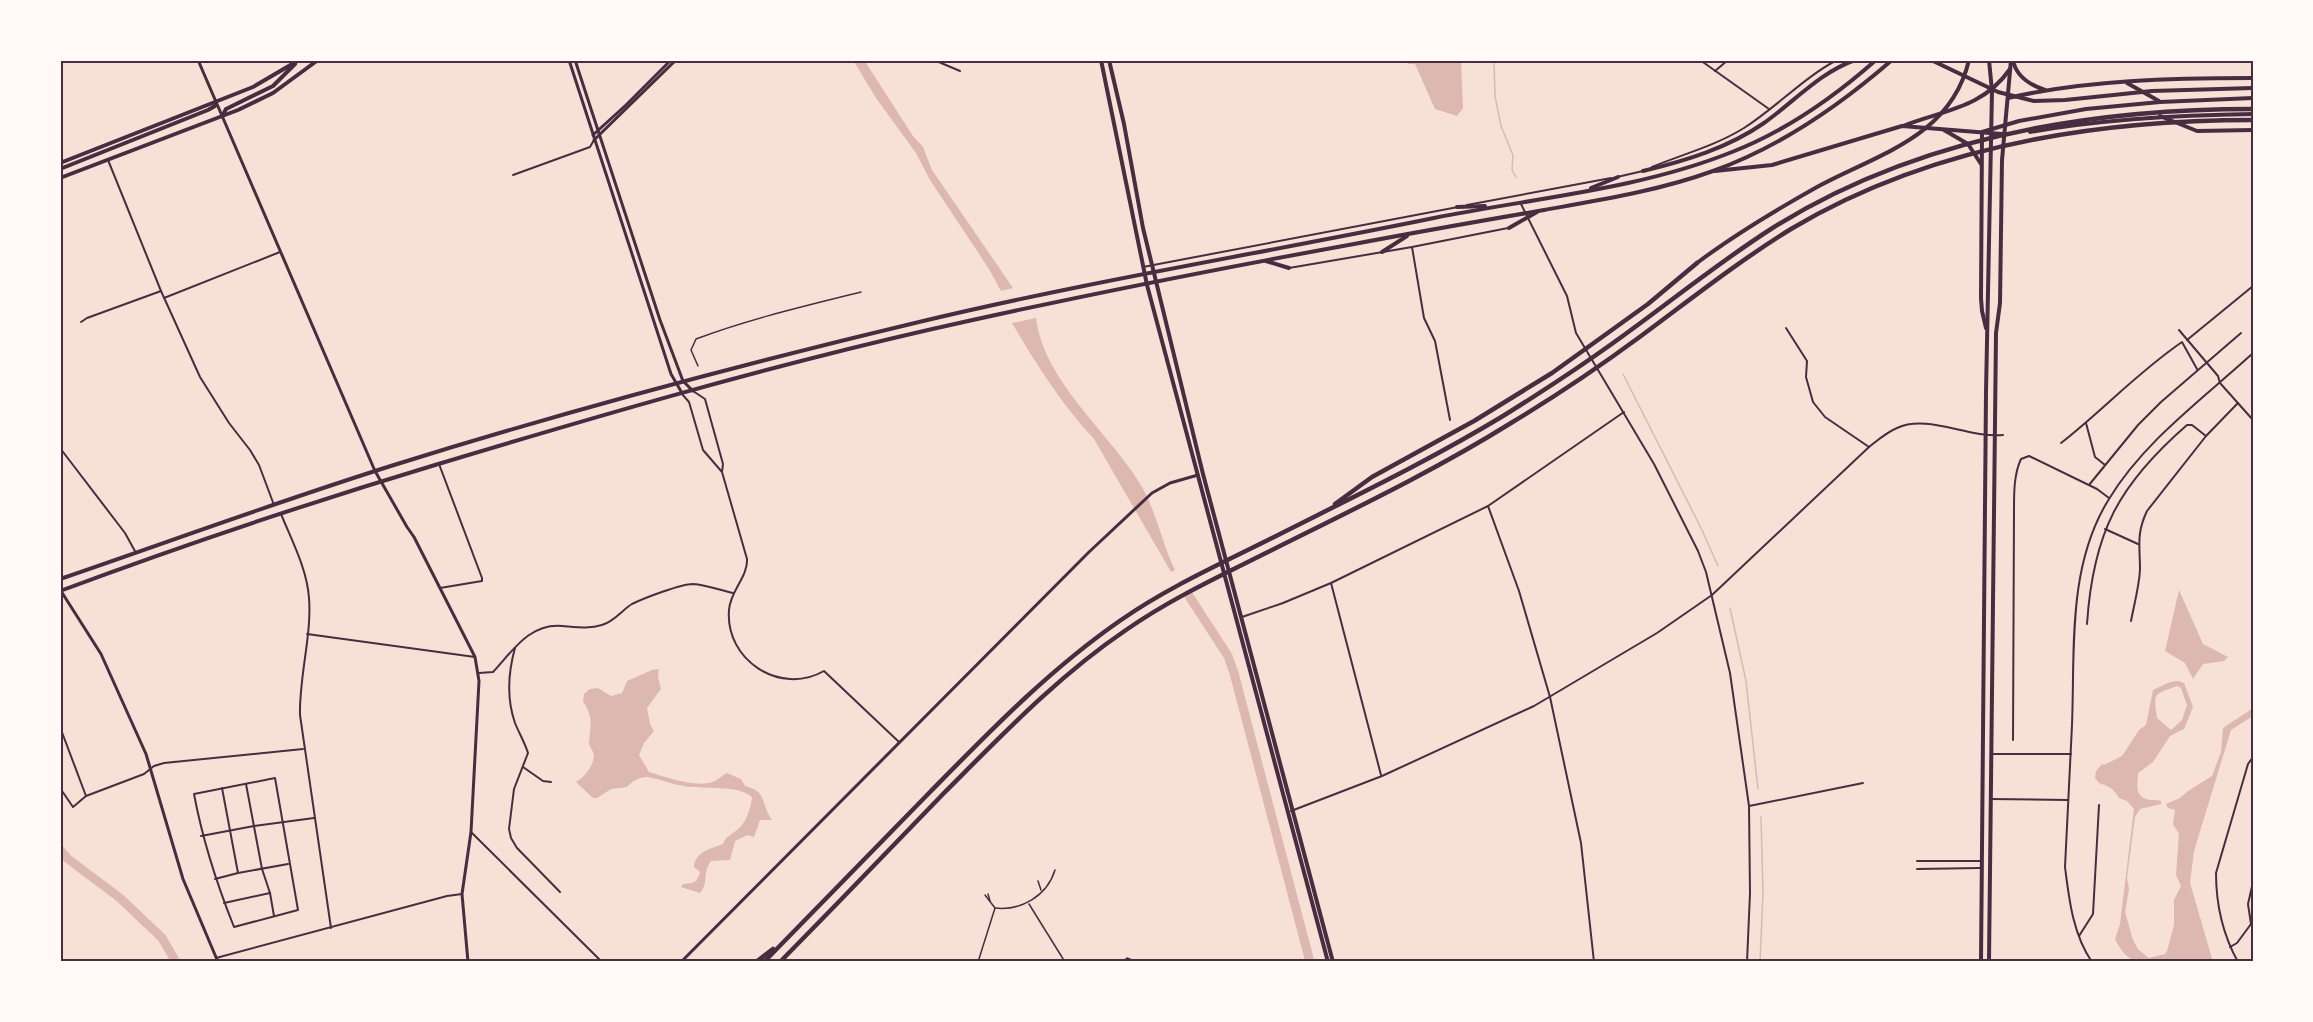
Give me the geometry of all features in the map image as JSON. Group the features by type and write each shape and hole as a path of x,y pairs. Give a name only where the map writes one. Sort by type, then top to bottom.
{"highway":[{"path":"764,962 996,725 1074,655 1120,620 1164,593 1434,456 1525,402 1611,344 1758,237 1805,208 1867,178 1960,145 2039,127 2148,114 2253,111"},
{"path":"780,962 1014,723 1065,676 1115,638 1182,595 1395,489 1508,425 1580,380 1735,266 1805,221 1901,176 1953,158 2008,144 2055,135 2126,126 2253,120"},
{"path":"1315,516 1372,477 1452,434 1528,388 1610,333 1697,263"},
{"path":"756,962 793,933"}],"main road":[{"path":"60,178 222,116 273,93 318,60"},
{"path":"1101,60 1147,285 1328,962"},
{"path":"1643,171 1682,161 1724,145 1761,125 1820,78 1856,60"},
{"path":"60,579 375,471 683,381 926,321 1085,286 1498,205 1586,191 1685,168 1737,150 1770,134 1821,104 1876,60"},
{"path":"60,591 381,481 608,412 793,363 927,330 1086,295 1411,234 1527,215 1656,188 1713,171 1775,143 1827,113 1892,60"},
{"path":"1931,60 2012,97 2048,101 2152,91 2253,88"},
{"path":"1697,263 1775,211 1893,149 1932,123 1955,95 1969,60"},
{"path":"1981,962 1987,329 1992,94 1989,60"},
{"path":"1989,962 1996,333 2001,303 2002,160 2012,60"},
{"path":"2012,60 2018,73 2025,80 2045,90"},
{"path":"60,163 253,87 298,61"},
{"path":"298,61 295,68 305,71"},
{"path":"222,116 226,109 279,82 298,61"},
{"path":"1109,62 1156,283 1203,474 1334,962"},
{"path":"1713,171 1772,165 1949,112 1973,102 2004,77 2011,68"},
{"path":"2008,98 2045,90 2125,82 2253,78"},
{"path":"2125,82 2160,102"},
{"path":"1982,132 2030,118 2086,109 2160,102 2253,98"},
{"path":"60,169 72,162 208,110 215,106 216,102"},
{"path":"1902,126 2005,135 2075,124 2159,116 2253,111"},
{"path":"2159,116 2197,131 2253,130"},
{"path":"1944,130 1968,144 1979,158 1983,170"},
{"path":"1982,132 1981,298 1987,329"},
{"path":"1586,191 1618,177"},
{"path":"1457,207 1498,205"},
{"path":"1509,228 1527,215"},
{"path":"1383,252 1411,234"},
{"path":"1266,261 1289,268"}],"street":[{"path":"198,60 375,471 414,537 475,657 478,673 471,832 462,894 468,962"},
{"path":"569,60 676,384 689,402 703,450 723,472"},
{"path":"575,60 660,320 683,381 705,399 723,464 723,472 747,559 745,570 729,606 730,628 735,643 752,664 762,672 782,677 809,676 824,671 899,743"},
{"path":"593,135 671,60"},
{"path":"513,175 590,147 594,140 676,60"},
{"path":"934,60 960,71"},
{"path":"1109,62 1116,60"},
{"path":"1700,60 1769,109"},
{"path":"1715,71 1728,60"},
{"path":"1143,267 1643,171 1722,141 1837,60"},
{"path":"107,159 161,291 200,377 259,465 273,505"},
{"path":"1520,201 1567,296 1576,333 1654,465 1698,551 1712,595 1730,673 1749,806 1750,893 1747,962"},
{"path":"1289,268 1509,228"},
{"path":"1412,247 1424,318 1435,341 1450,420"},
{"path":"164,298 280,252"},
{"path":"2187,340 2253,286"},
{"path":"81,322 161,291"},
{"path":"698,366 691,350 696,339 723,329 861,292"},
{"path":"1786,328 1807,361 1806,377 1813,402 1825,417 1869,447"},
{"path":"2179,330 2218,376 2220,383 2253,420"},
{"path":"2089,484 2161,402 2241,333"},
{"path":"2061,443 2132,380 2182,342 2198,370"},
{"path":"2092,962 2079,936 2068,892 2065,867 2078,589 2085,556 2109,498 2129,471 2153,444 2253,353"},
{"path":"2130,621 2140,571 2138,544 2141,524 2147,510 2206,436 2238,403"},
{"path":"1242,617 1331,583 1488,506 1624,412"},
{"path":"1289,812 1382,776 1550,697 1657,633 1712,595 1869,447 1886,434 1908,424 1923,423 1986,436 2003,435"},
{"path":"2086,423 2095,457 2105,465"},
{"path":"2087,624 2092,570 2105,529 2119,500 2141,471 2187,425 2192,425 2206,436"},
{"path":"60,448 125,533 136,553"},
{"path":"2013,740 2014,487 2021,459 2029,456 2089,484 2109,498"},
{"path":"439,464 482,578 482,581 476,583 440,588"},
{"path":"681,962 1152,493 1170,483 1198,475"},
{"path":"1488,506 1519,591 1550,697 1581,843 1594,962"},
{"path":"280,514 307,582 310,601 299,704 331,928"},
{"path":"2105,529 2138,544"},
{"path":"1331,583 1382,776"},
{"path":"478,673 493,672 515,645 527,636 548,626 586,628 600,626 613,620 636,602 680,586 693,584 733,593"},
{"path":"60,591 101,654 152,769 183,879 217,960 447,896 462,894"},
{"path":"307,633 475,657"},
{"path":"515,645 508,675 508,688 516,723 528,753 514,789 508,829 517,848 560,892"},
{"path":"60,727 86,796"},
{"path":"60,788 73,807 86,796 164,763 304,749"},
{"path":"1990,754 2070,754"},
{"path":"2238,962 2230,947 2219,910 2216,873 2248,764 2253,757"},
{"path":"523,767 543,781 551,782"},
{"path":"275,778 298,910 234,927 201,836 194,794 246,784 275,778"},
{"path":"1749,806 1863,783"},
{"path":"246,784 262,869 270,893 274,916"},
{"path":"222,789 238,873"},
{"path":"1990,799 2068,800"},
{"path":"2079,936 2093,914 2099,805"},
{"path":"201,836 314,818"},
{"path":"471,832 602,962"},
{"path":"1917,861 1981,861"},
{"path":"215,879 289,864"},
{"path":"1917,869 1981,868"},
{"path":"995,908 1013,909 1028,903 1051,884 1055,870"},
{"path":"1038,881 1041,891"},
{"path":"2230,947 2237,943 2251,924 2248,904 2253,882"},
{"path":"224,903 270,893"},
{"path":"988,894 991,902"},
{"path":"985,895 995,908"},
{"path":"1028,903 1065,962"},
{"path":"978,962 995,908"},
{"path":"1122,962 1127,958 1137,962"}],"shaded area":[{"path":"853,60 864,60 913,136 923,147 932,170 1013,288 1001,291 930,180 916,153 876,98"},
{"path":"1407,60 1461,60 1463,108 1457,116 1435,109 1415,64 1408,64"},
{"path":"1036,318 1041,341 1063,384 1125,462 1145,492 1175,570 1171,572 1094,439 1050,384 1012,323"},
{"path":"2179,590 2203,644 2228,657 2224,661 2203,664 2193,679 2185,663 2165,651"},
{"path":"659,669 661,689 647,708 654,731 644,743 639,755 649,772 701,784 715,781 727,773 741,779 745,786 758,792 772,820 760,820 754,837 747,835 735,841 730,860 711,861 700,893 681,887 698,878 700,872 694,867 700,854 723,844 740,827 748,815 752,797 738,790 692,787 647,777 636,780 627,787 611,789 593,798 576,782 588,771 594,755 589,744 590,720 583,701 584,694 590,689 598,688 611,696 622,693 627,681"},
{"path":"2170,682 2184,683 2193,707 2184,729 2170,736 2153,762 2138,773 2137,788 2140,795 2148,800 2161,801 2161,804 2140,809 2135,817 2125,912 2138,949 2149,958 2165,954 2174,925 2174,900 2181,886 2176,875 2179,834 2173,824 2175,810 2168,808 2166,804 2180,798 2212,776 2221,752 2223,728 2253,708 2253,716 2231,730 2194,851 2190,883 2213,962 2167,962 2161,959 2139,962 2128,957 2115,939 2120,924 2134,809 2127,801 2119,798 2111,788 2099,783 2095,778 2096,771 2102,764 2122,756 2139,730 2146,725 2153,690","holes":["2177,686 2181,688 2187,705 2182,720 2171,730 2157,718 2155,703 2160,693"]}],"waterway":[{"path":"1494,60 1495,96 1501,126 1513,155 1512,170 1516,177"},
{"path":"1623,374 1718,566"},
{"path":"1189,596 1228,656 1234,673 1310,962"},
{"path":"1730,608 1746,681 1758,789"},
{"path":"1760,962 1763,892 1761,817"},
{"path":"60,850 68,859 120,898 162,938 176,962"}]}
